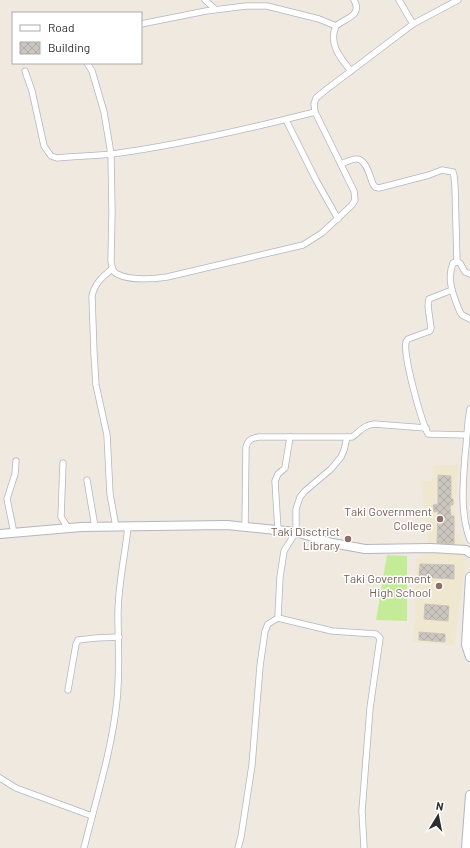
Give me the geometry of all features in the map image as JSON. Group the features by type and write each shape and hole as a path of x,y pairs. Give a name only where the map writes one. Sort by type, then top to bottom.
{"street":[{"path":"205,0 215,9"},
{"path":"351,71 334,47 334,33 336,26 352,16 356,11 354,0"},
{"path":"399,0 413,24"},
{"path":"88,64 92,71 104,112 111,154 112,269 116,274 131,277 148,279 167,277 303,246 322,233 338,219 355,200 354,191 320,125 315,112 314,104 316,98 413,24 458,0"},
{"path":"142,24 215,9 246,6 267,6 319,19 336,26"},
{"path":"25,71 32,92 44,146 51,156 57,158 111,154 188,141 286,120 315,112"},
{"path":"286,120 316,180 338,219"},
{"path":"341,164 359,159 363,162 375,187 379,188 429,175 442,170 453,172 455,187 457,262 460,263 465,272 470,274"},
{"path":"457,262 453,263 450,278 452,290 460,312 462,315 470,319"},
{"path":"112,269 98,280 92,296 96,385 106,435 110,494 116,527"},
{"path":"452,290 429,299 430,331 408,339 405,344 411,378 428,434 466,435"},
{"path":"470,409 466,435 463,501 466,529 470,540"},
{"path":"245,527 246,447 251,438 352,437 367,425 374,424 426,428"},
{"path":"278,530 275,481 278,474 285,468 290,437"},
{"path":"278,618 280,577 284,551 296,532 296,509 300,497 331,469 341,457 347,437"},
{"path":"14,533 7,499 15,474 16,461"},
{"path":"63,463 61,517 68,528"},
{"path":"87,480 95,527"},
{"path":"0,534 68,528 227,525 296,532 364,549 431,548 470,551"},
{"path":"84,848 109,748 117,700 120,664 119,591 128,527"},
{"path":"470,577 466,644 470,657"},
{"path":"238,848 252,765 265,631 268,624 278,618 332,631 376,634 380,638 370,708 362,811 364,848"},
{"path":"68,690 78,640 119,637"},
{"path":"0,778 16,788 92,816"},
{"path":"466,848 470,794"}],"shaded area":[{"name":"Taki Government College","path":"433,465 459,465 455,506 456,533 467,548 429,547 421,481 432,481"},
{"name":"Taki Government High School","path":"429,551 467,552 454,645 412,642 415,623 416,560 418,557"}],"green space":[{"path":"387,555 407,556 407,621 376,620"}],"building":[{"path":"438,475 451,476 451,499 453,499 453,505 450,505 451,516 454,516 454,544 437,543 438,511 434,512 433,505 438,504"},
{"path":"420,564 454,565 454,579 419,577"},
{"path":"425,604 449,606 448,621 424,619"},
{"path":"419,632 445,634 445,642 419,640"}],"place":[{"name":"Taki Government College","path":"440,519"},
{"name":"Taki Disctrict Library","path":"348,539"},
{"name":"Taki Government High School","path":"439,586"}]}
